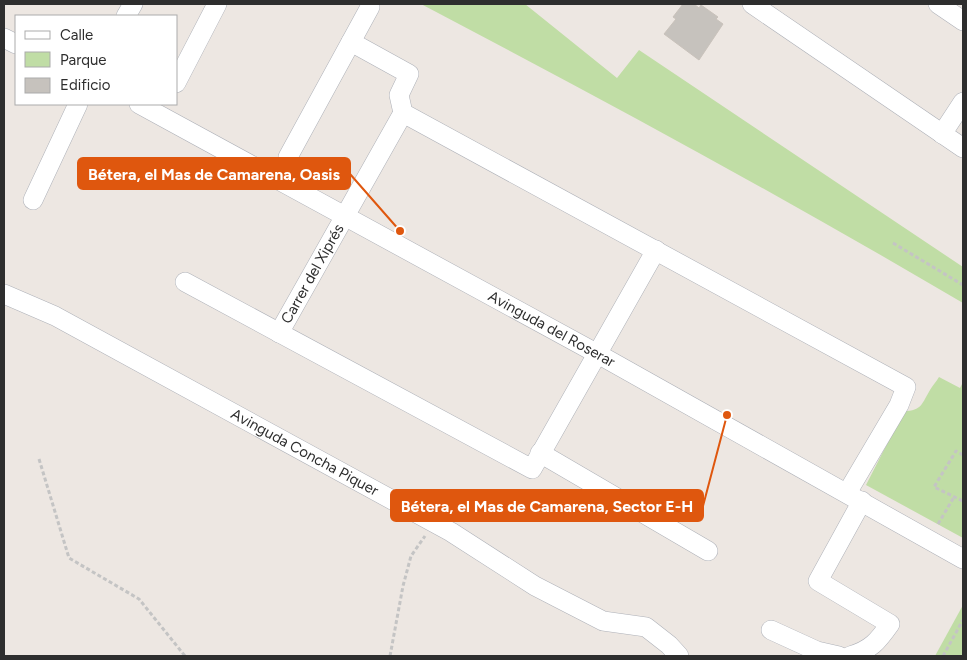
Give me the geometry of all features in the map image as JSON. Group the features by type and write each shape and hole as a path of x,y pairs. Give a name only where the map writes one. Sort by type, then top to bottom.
{"street":[{"path":"127,15 133,4"},
{"path":"178,79 217,4"},
{"path":"752,4 963,148"},
{"path":"938,4 963,20"},
{"path":"288,157 370,7"},
{"path":"351,42 408,74 399,95 403,113 906,387 854,497 818,581 890,624 878,642 862,653 850,656"},
{"path":"942,134 963,102"},
{"path":"33,200 78,105"},
{"name":"Avinguda del Roserar","path":"141,105 596,353 963,559"},
{"name":"Carrer del Xiprés","path":"279,333 403,113"},
{"path":"536,461 656,250"},
{"path":"185,282 279,333 536,461 708,551"},
{"name":"Avinguda Concha Piquer","path":"4,294 55,316 433,523 535,586 603,621 646,628 669,645 678,656"},
{"path":"771,630 817,651 839,656"}],"path":[{"path":"893,243 963,285"},
{"path":"963,455 956,451 934,487 963,501"},
{"path":"39,459 69,558 139,599 185,656"},
{"path":"938,524 954,497"},
{"path":"390,656 399,602 411,556 421,544 433,523"},
{"path":"943,656 963,620"}],"green space":[{"path":"421,4 525,4 617,78 639,50 963,267 963,303 829,225 694,150"},
{"path":"939,377 960,388 963,382 963,538 866,485 904,411 918,408"},
{"path":"963,605 963,656 935,656"}],"building":[{"path":"683,4 694,4 699,8 701,5 718,17 716,19 723,24 699,60 664,34 676,19 673,17"}],"place":[{"name":"Bétera, el Mas de Camarena, Oasis","path":"400,231"},
{"name":"Bétera, el Mas de Camarena, Sector E-H","path":"727,415"}]}
